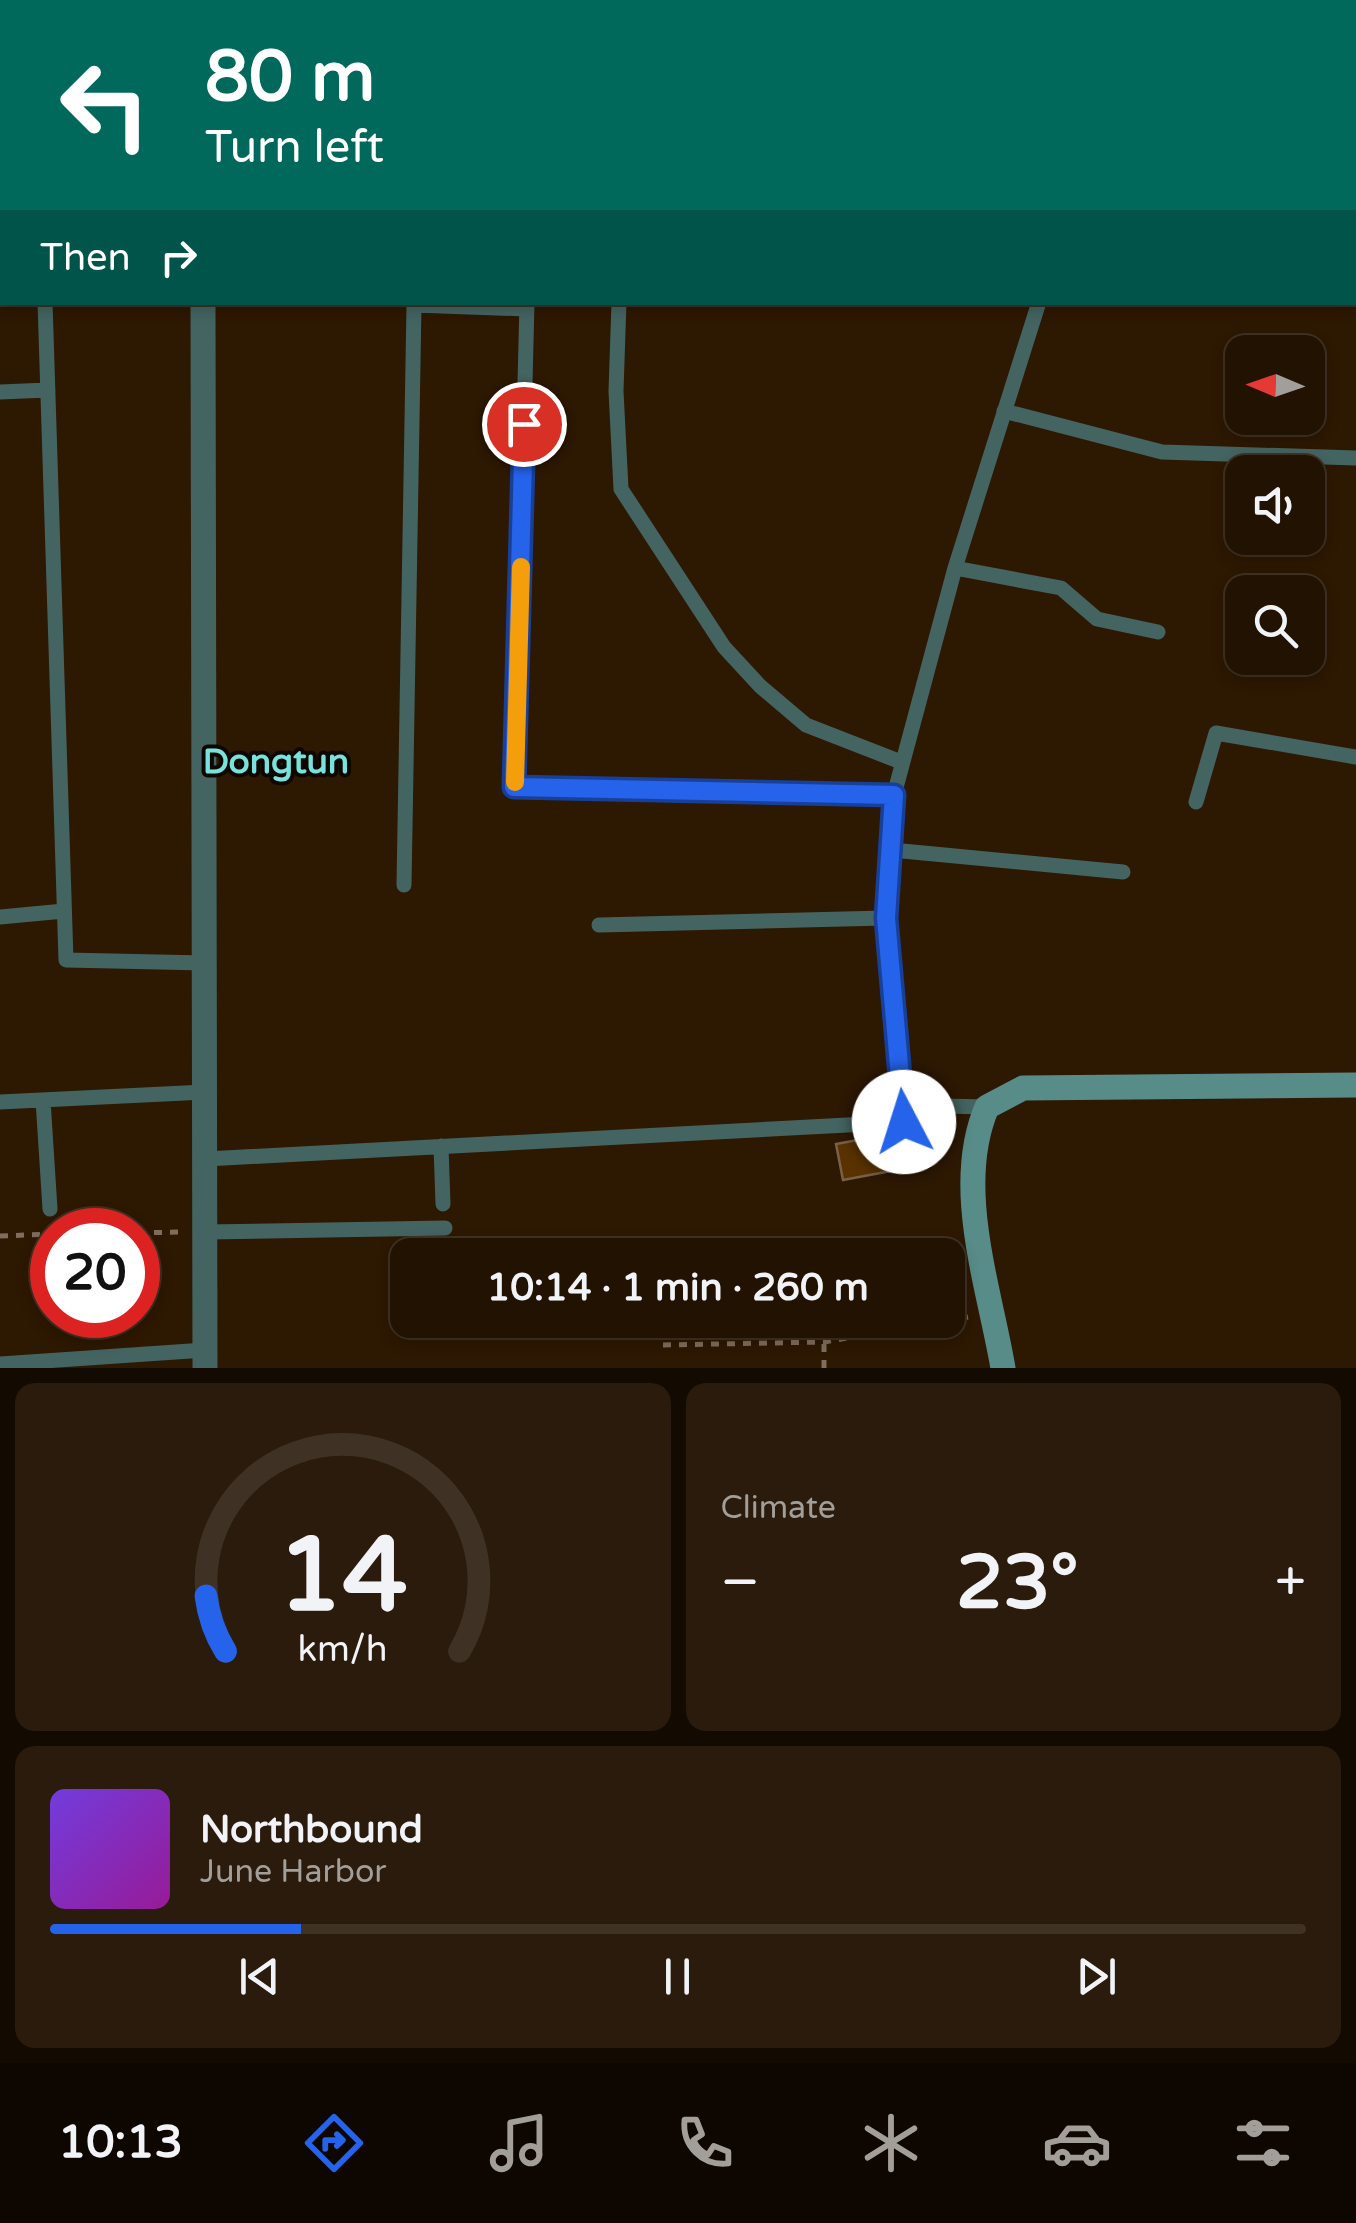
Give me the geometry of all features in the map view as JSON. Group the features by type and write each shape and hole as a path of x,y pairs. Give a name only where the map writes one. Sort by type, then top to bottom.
{"street":[{"path":"204,305 205,1359"},
{"path":"1003,1368 976,1220 972,1140 986,1107 1023,1088 1356,1084"}],"lane":[{"path":"46,305 66,960 205,963"},
{"path":"404,885 414,305"},
{"path":"470,305 527,306 514,787 894,795"},
{"path":"619,305 616,391 621,489 724,647 760,686 806,725 901,762"},
{"path":"904,1122 886,918 894,795 954,568 1038,305"},
{"path":"0,392 48,390"},
{"path":"1004,411 1162,452 1356,458"},
{"path":"954,568 1061,588 1096,619 1158,632"},
{"path":"1196,802 1216,733 1356,757"},
{"path":"892,850 1123,872"},
{"path":"0,917 64,910"},
{"path":"598,926 886,918"},
{"path":"0,1102 205,1092"},
{"path":"43,1100 50,1208"},
{"path":"206,1158 904,1122 943,1106 986,1107"},
{"path":"441,1146 443,1204"},
{"path":"205,1232 445,1228"},
{"path":"4,1365 205,1359"}],"path":[{"path":"160,1233 205,1232"},
{"path":"0,1236 30,1235"},
{"path":"664,1345 824,1342 994,1313"},
{"path":"824,1342 824,1368"}],"building":[{"path":"885,1135 891,1171 843,1180 836,1144"}],"slow traffic":[{"path":"515,782 521,567"}],"district":[{"name":"Dongtun","path":"276,761"}],"route":[{"path":"524,424 514,787 894,795 886,918 904,1122"}]}
